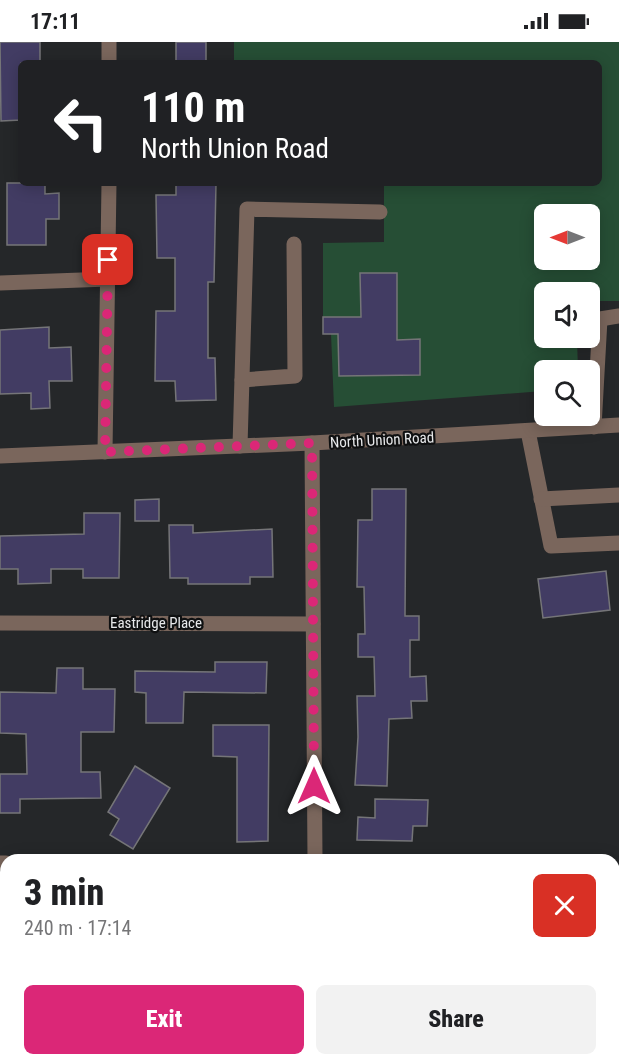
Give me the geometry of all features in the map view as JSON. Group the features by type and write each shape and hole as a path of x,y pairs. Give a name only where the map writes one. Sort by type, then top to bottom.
{"street":[{"path":"109,42 109,60"},
{"path":"105,452 108,186"},
{"path":"240,446 247,209 380,212"},
{"path":"242,380 295,376 294,244"},
{"path":"0,283 108,279"},
{"path":"594,427 600,319 619,316"},
{"name":"North Union Road","path":"0,456 312,443 619,425"},
{"path":"528,431 550,546 619,543"},
{"path":"312,443 315,854"},
{"path":"541,499 619,495"},
{"name":"Eastridge Place","path":"0,623 313,624"}],"green space":[{"path":"234,42 619,42 619,301 600,301 600,282 534,282 534,348 577,348 578,360 534,360 534,392 334,407 331,334 338,334 339,376 420,375 420,340 397,340 396,273 360,273 361,317 323,317 323,243 384,242 384,186 602,186 602,60 234,60"}],"building":[{"path":"0,42 40,42 40,60 18,60 18,120 1,121"},
{"path":"176,42 206,42 206,60 176,60"},
{"path":"7,183 18,183 18,186 45,186 45,194 59,193 59,219 46,219 46,245 7,245"},
{"path":"176,186 216,186 214,282 208,282 208,358 215,358 216,400 176,401 175,381 155,381 156,311 175,311 175,258 157,258 156,195 176,195"},
{"path":"360,273 397,273 397,340 420,339 420,375 339,376 338,334 323,334 323,317 361,317"},
{"path":"49,327 49,348 71,347 72,381 49,381 50,408 31,409 31,393 0,394 0,330"},
{"path":"372,489 406,489 405,616 419,616 419,640 410,640 410,677 426,676 427,701 411,701 412,718 389,719 387,786 355,785 358,737 357,696 375,696 374,657 358,657 358,634 365,634 364,587 357,587 358,520 372,520"},
{"path":"159,499 159,521 135,521 135,500"},
{"path":"84,513 120,513 119,578 83,578 83,569 51,569 51,583 18,584 18,569 0,569 0,536 84,534"},
{"path":"169,525 193,525 193,533 272,529 273,577 250,577 250,584 188,584 188,578 170,578"},
{"path":"606,571 610,610 543,618 538,579"},
{"path":"215,662 267,662 266,693 184,692 183,723 146,723 146,693 135,692 135,671 215,672"},
{"path":"57,668 83,668 83,689 115,689 114,732 81,732 81,772 100,772 101,798 20,799 20,813 0,813 0,774 27,774 26,734 0,733 0,692 56,693"},
{"path":"213,725 269,725 268,841 237,842 237,757 213,756"},
{"path":"135,766 170,788 133,849 110,835 119,819 108,812"},
{"path":"375,799 428,800 427,826 413,826 412,841 357,840 358,817 375,818"}],"route":[{"path":"108,260 105,452 312,443 314,786"}]}
